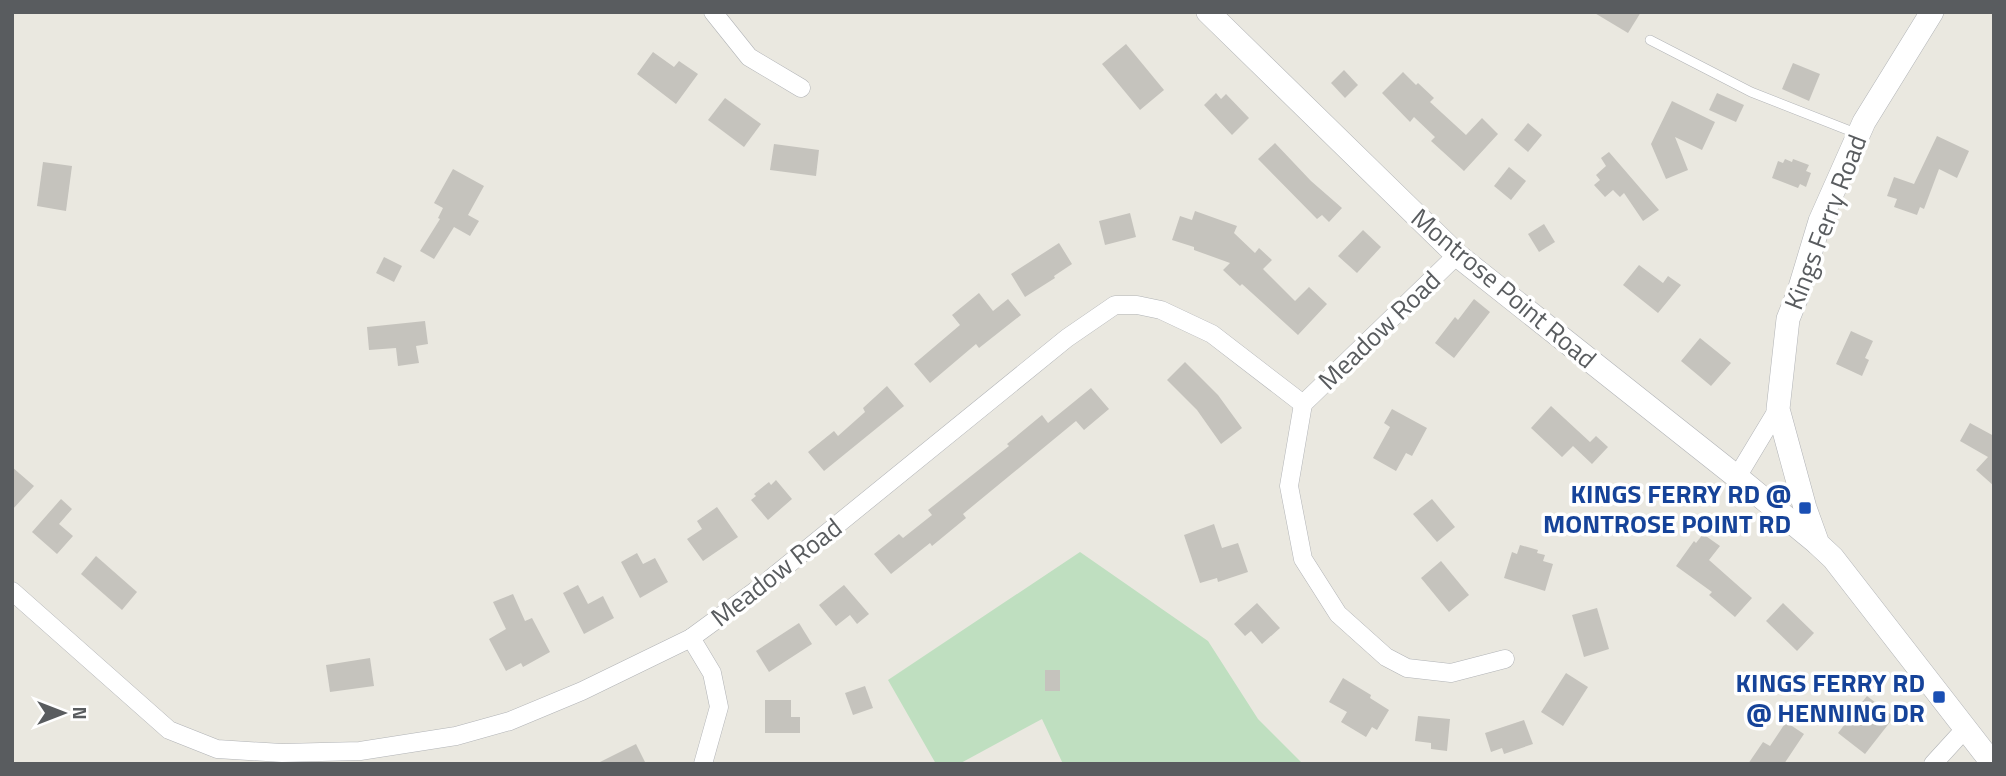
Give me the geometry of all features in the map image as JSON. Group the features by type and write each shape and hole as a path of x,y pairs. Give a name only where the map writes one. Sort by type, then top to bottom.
{"street":[{"path":"713,12 749,57 801,88"},
{"name":"Montrose Point Road","path":"1208,12 1457,255 1818,544"},
{"name":"Kings Ferry Road","path":"1932,12 1864,122 1819,221 1788,319 1778,409 1818,544 1833,558 1993,764"},
{"name":"Meadow Road","path":"12,591 169,730 217,749 360,751 456,736 522,716 582,691 691,638 758,589 1067,338 1115,305 1137,305 1161,310 1212,334 1303,404 1457,255"},
{"path":"1303,404 1289,486 1303,559 1338,614 1386,657 1406,668 1451,673 1505,659"},
{"name":"Kings Ferry Road","path":"1737,477 1778,409"},
{"path":"691,638 712,673 719,707 703,764"},
{"path":"1933,764 1965,730"}],"lane":[{"path":"1650,40 1751,92 1858,134"}],"green space":[{"path":"1080,552 1208,641 1258,719 1303,764 1063,764 1042,719 959,764 936,764 888,680"}],"building":[{"path":"1593,12 1641,12 1628,33"},
{"path":"1126,44 1164,90 1140,110 1102,64"},
{"path":"653,52 674,67 679,61 698,74 676,104 637,74"},
{"path":"1793,63 1820,74 1809,101 1782,89"},
{"path":"1344,70 1358,85 1345,98 1331,83"},
{"path":"1403,72 1434,98 1430,102 1466,135 1482,118 1498,134 1464,171 1431,141 1435,137 1414,117 1410,122 1382,93"},
{"path":"1216,93 1221,99 1226,94 1249,118 1232,135 1204,105"},
{"path":"1717,93 1744,105 1736,122 1709,110"},
{"path":"725,98 761,124 744,147 708,120"},
{"path":"1672,101 1715,122 1702,150 1675,137 1688,170 1666,179 1651,144"},
{"path":"1528,123 1542,135 1528,152 1514,140"},
{"path":"1937,136 1969,151 1957,178 1939,169 1924,209 1920,207 1917,215 1894,207 1897,199 1887,196 1894,177 1914,184"},
{"path":"1275,143 1311,181 1342,208 1329,222 1322,215 1317,219 1258,159"},
{"path":"774,144 819,150 816,176 770,170"},
{"path":"1609,152 1659,210 1643,221 1624,193 1620,197 1613,190 1605,197 1594,185 1600,180 1596,175 1606,166 1601,158"},
{"path":"1785,159 1809,165 1806,171 1811,173 1806,187 1800,184 1798,188 1772,178 1778,161 1783,163"},
{"path":"43,162 72,166 66,211 37,206"},
{"path":"1509,167 1526,181 1511,200 1494,186"},
{"path":"453,169 484,186 468,215 479,221 470,236 454,227 434,259 420,251 440,219 438,218 443,208 434,203"},
{"path":"1195,211 1237,226 1234,233 1255,253 1259,248 1272,260 1263,269 1295,301 1309,287 1327,304 1298,335 1223,270 1230,263 1172,240 1180,216 1192,220"},
{"path":"1130,213 1136,237 1105,245 1099,221"},
{"path":"1544,224 1555,242 1539,252 1528,234"},
{"path":"1363,230 1381,247 1357,273 1338,256"},
{"path":"1059,243 1072,264 1025,297 1011,274"},
{"path":"384,257 402,266 394,282 376,273"},
{"path":"1639,265 1663,283 1668,276 1681,285 1658,313 1623,285"},
{"path":"979,293 993,311 1008,299 1021,315 979,348 976,344 930,383 914,364 960,325 952,315"},
{"path":"1474,299 1490,312 1454,358 1435,343 1455,317 1458,320"},
{"path":"425,321 428,344 416,346 419,363 398,366 396,348 369,350 367,327"},
{"path":"1851,331 1873,341 1865,358 1869,360 1862,376 1836,364"},
{"path":"1700,338 1731,363 1711,386 1681,361"},
{"path":"1185,362 1218,395 1242,428 1221,444 1197,410 1167,380"},
{"path":"887,386 904,406 824,471 808,452 834,431 838,436 865,412 863,408"},
{"path":"1091,388 1109,409 1084,430 1076,421 963,514 966,518 891,574 874,554 899,534 903,538 932,515 928,510 1009,446 1007,444 1042,415 1048,423"},
{"path":"1551,406 1590,442 1596,436 1608,447 1592,464 1573,446 1562,457 1531,428"},
{"path":"1392,409 1427,428 1412,456 1406,453 1396,471 1373,458 1390,427 1384,423"},
{"path":"1970,423 1994,436 1994,486 1976,470 1988,457 1960,441"},
{"path":"12,467 34,486 12,510"},
{"path":"776,480 792,499 768,520 751,500 756,496 754,494 769,482 771,485"},
{"path":"61,499 72,509 59,524 73,536 57,554 32,532"},
{"path":"1432,499 1455,527 1437,542 1413,514"},
{"path":"717,507 738,537 703,561 687,539 702,529 697,521"},
{"path":"1214,524 1222,548 1238,543 1248,572 1218,582 1217,578 1200,583 1184,535"},
{"path":"1703,534 1720,546 1709,560 1752,598 1735,617 1709,595 1712,592 1676,566 1694,541 1696,543"},
{"path":"1520,545 1538,550 1537,553 1545,555 1543,561 1553,564 1545,591 1504,578 1512,552 1517,554"},
{"path":"637,553 643,564 655,558 668,582 640,598 621,562"},
{"path":"96,556 137,592 122,610 81,574"},
{"path":"1441,561 1469,595 1449,612 1421,578"},
{"path":"578,585 588,604 603,596 614,618 584,634 563,593"},
{"path":"844,585 869,614 857,624 850,615 836,626 819,605"},
{"path":"513,594 525,621 532,618 550,652 523,667 521,663 506,671 489,639 506,629 493,602"},
{"path":"1257,603 1280,628 1262,644 1251,631 1245,636 1234,624"},
{"path":"1783,603 1814,633 1797,651 1766,621"},
{"path":"1597,608 1609,649 1584,657 1572,615"},
{"path":"799,623 812,644 769,672 756,651"},
{"path":"370,658 374,686 330,692 326,665"},
{"path":"1045,670 1060,670 1060,691 1045,691"},
{"path":"1566,673 1588,687 1563,726 1541,712"},
{"path":"1343,678 1389,710 1377,730 1372,727 1366,737 1341,722 1347,712 1329,702"},
{"path":"865,686 873,708 853,715 845,693"},
{"path":"1867,696 1894,717 1865,754 1838,733"},
{"path":"765,700 791,700 791,717 800,717 800,733 765,733"},
{"path":"1418,716 1450,719 1447,751 1431,749 1431,743 1415,741"},
{"path":"1524,720 1533,744 1504,754 1502,748 1491,752 1485,733"},
{"path":"1786,722 1804,734 1784,764 1748,764 1763,742 1770,746"},
{"path":"636,744 646,764 596,764"}],"place":[{"name":"KINGS FERRY RD @ MONTROSE POINT RD","path":"1805,508"},
{"name":"KINGS FERRY RD @ HENNING DR","path":"1939,697"}]}
